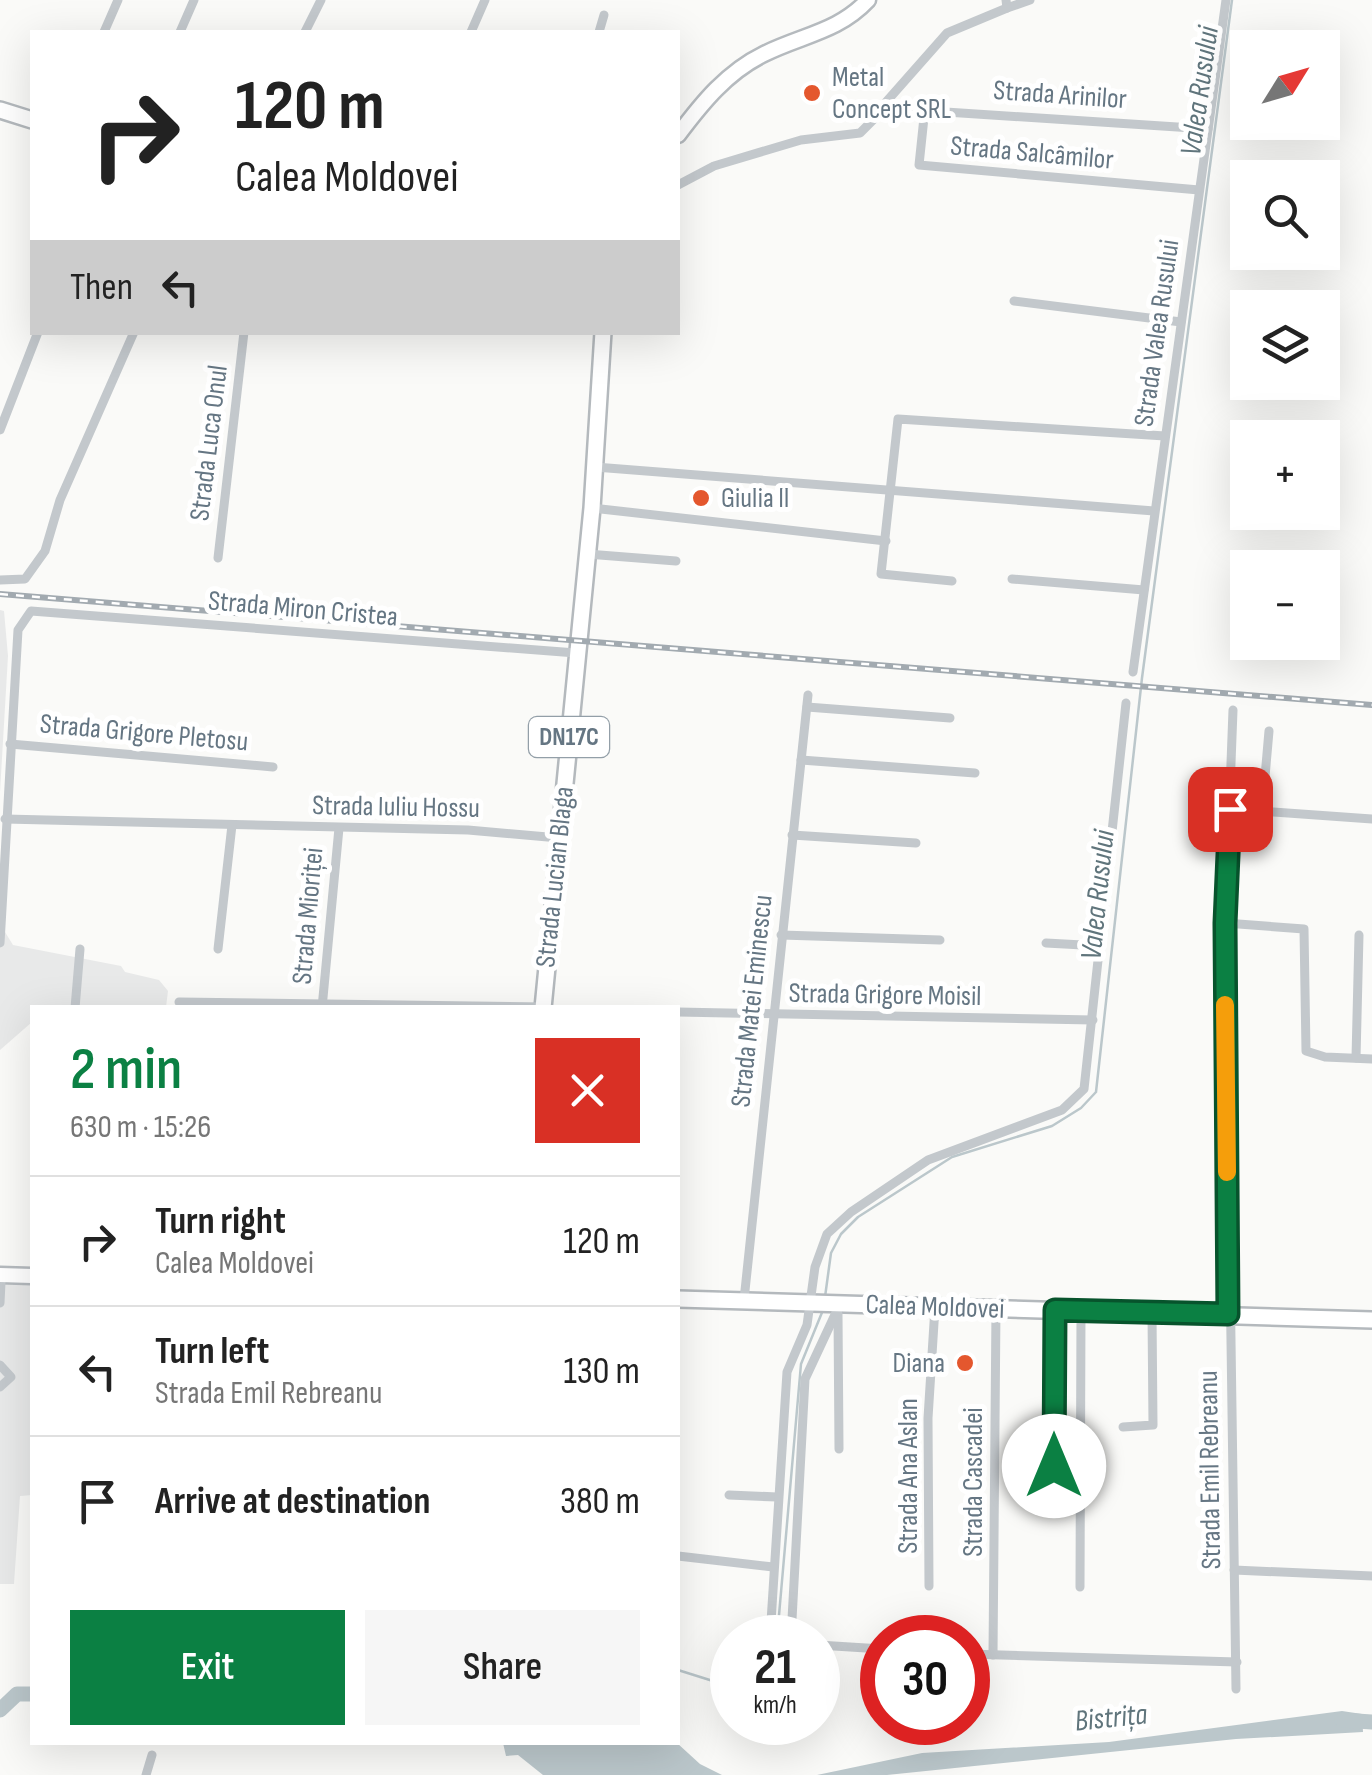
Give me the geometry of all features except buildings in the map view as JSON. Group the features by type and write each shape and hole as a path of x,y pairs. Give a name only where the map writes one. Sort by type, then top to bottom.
{"highway":[{"path":"0,110 30,119"},
{"name":"Strada Lucian Blaga","path":"545,1005 596,467 603,335"},
{"name":"Calea Moldovei","path":"680,1298 826,1306 1372,1320"}],"main road":[{"path":"680,133 713,92 744,66 830,30 868,0"},
{"path":"0,1280 30,1280"}],"street":[{"path":"105,30 118,0"},
{"path":"181,30 194,0"},
{"path":"306,30 321,0"},
{"path":"472,30 485,0"},
{"path":"680,184 714,166 784,145 860,133 947,33 1006,4 1030,0"},
{"name":"Strada Valea Rusului","path":"1133,672 1226,0"},
{"path":"600,30 604,15"},
{"name":"Strada Arinilor","path":"878,111 910,106 1208,130"},
{"name":"Strada Salcâmilor","path":"925,108 919,165 1199,190"},
{"path":"1014,301 1181,322"},
{"path":"0,430 37,335"},
{"path":"0,580 25,579 40,560 60,500 133,335"},
{"name":"Strada Luca Onul","path":"218,558 244,335"},
{"path":"952,581 881,574 898,419 1165,436"},
{"path":"596,467 1154,510"},
{"path":"592,508 886,540"},
{"path":"587,554 676,561"},
{"path":"1012,579 1144,590"},
{"name":"Strada Miron Cristea","path":"26,613 36,610 576,653"},
{"name":"Strada Grigore Pletosu","path":"0,942 18,630 26,613"},
{"name":"Strada Matei Eminescu","path":"744,1300 808,701 950,718"},
{"path":"839,1449 826,1306 827,1234 851,1212 951,1149 1070,1105 1088,1078 1126,703"},
{"name":"Strada Emil Rebreanu","path":"1233,710 1225,923 1236,1689"},
{"path":"1262,812 1269,731"},
{"name":"Strada Grigore Pletosu","path":"10,744 274,767"},
{"path":"801,760 975,773"},
{"path":"1230,809 1372,819"},
{"name":"Strada Iuliu Hossu","path":"5,818 468,830 560,838"},
{"path":"218,949 232,825"},
{"name":"Strada Mioriței","path":"322,1005 338,828"},
{"path":"792,834 916,842"},
{"path":"1225,923 1304,929 1306,1051 1372,1058"},
{"path":"1356,1058 1358,935"},
{"path":"781,936 940,940"},
{"path":"1046,943 1101,946"},
{"path":"75,1005 80,949"},
{"path":"179,1002 286,1005"},
{"name":"Strada Grigore Moisil","path":"680,1012 1093,1020"},
{"path":"0,1280 0,1303"},
{"path":"770,1615 786,1372 807,1325 826,1306"},
{"path":"792,1615 805,1379 826,1306"},
{"name":"Strada Ana Aslan","path":"930,1586 928,1418 935,1306"},
{"name":"Strada Cascadei","path":"993,1655 996,1308"},
{"path":"1053,1506 1055,1310"},
{"path":"1080,1587 1081,1311"},
{"path":"1123,1427 1154,1426 1152,1313"},
{"path":"0,1365 11,1377 0,1387"},
{"path":"729,1496 777,1497"},
{"path":"680,1556 773,1567"},
{"path":"1234,1570 1372,1576"},
{"path":"990,1655 1236,1662"},
{"path":"146,1775 152,1755"}],"shaded area":[{"path":"0,610 4,611 8,656 0,792"},
{"path":"0,924 13,945 121,966 125,972 159,980 168,991 166,1005 30,1005 30,1024 0,1050"},
{"path":"0,1284 30,1285 30,1495 20,1496 14,1584 0,1584"},
{"name":"Bistrița","path":"1342,1711 1362,1714 1363,1732 1236,1739 887,1775 817,1775 922,1753 1109,1742"},
{"path":"503,1745 679,1745 700,1764 722,1775 543,1775 518,1755 506,1756"}],"waterway":[{"name":"Valea Rusului","path":"825,1297 831,1253 841,1234 858,1217 952,1157 1052,1126 1081,1108 1096,1092 1142,678 1232,0"},
{"name":"Valea Rusului","path":"779,1615 801,1364 823,1310"},
{"name":"Valea Rusului","path":"680,1671 710,1680"},
{"name":"Bistrița","path":"0,1710 17,1694 30,1694"},
{"name":"Bistrița","path":"1342,1720 1372,1722"}],"railway":[{"path":"0,594 1372,705"}],"slow traffic":[{"path":"1225,1005 1227,1172"}],"place":[{"name":"Metal Concept SRL","path":"812,93"},
{"name":"Giulia II","path":"701,498"},
{"name":"Diana","path":"965,1363"}],"route":[{"path":"1054,1466 1055,1310 1228,1314 1225,923 1230,809"}]}
